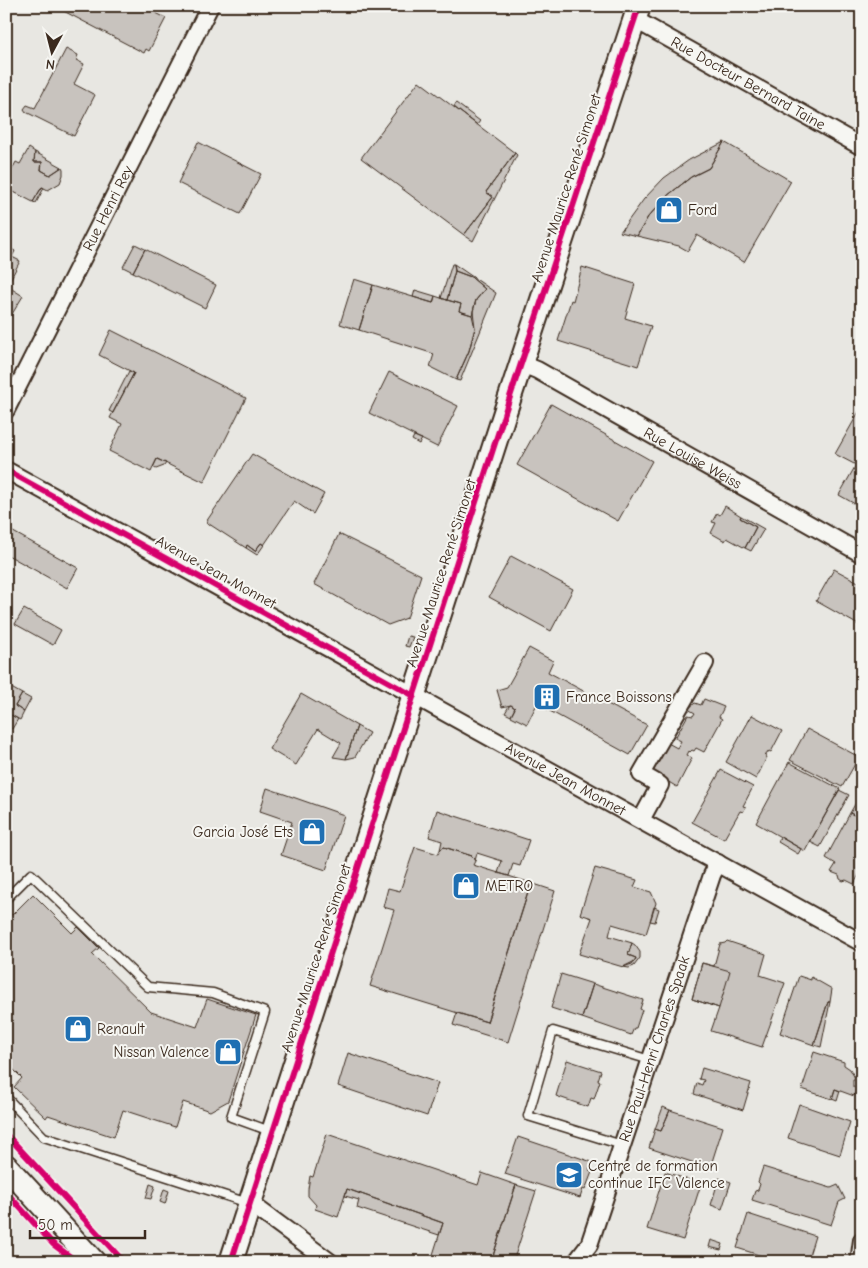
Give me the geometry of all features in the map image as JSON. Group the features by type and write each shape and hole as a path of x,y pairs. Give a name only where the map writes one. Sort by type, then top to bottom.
{"street":[{"name":"Rue Henri Rey","path":"6,410 210,6"},
{"name":"Rue Docteur Bernard Taine","path":"636,13 862,147"},
{"name":"Avenue Maurice René Simonet","path":"231,1262 636,13"},
{"name":"Rue Louise Weiss","path":"522,364 537,370 862,554"},
{"name":"Avenue Jean Monnet","path":"6,470 862,943"},
{"path":"641,820 660,785 640,774 705,663"},
{"name":"Rue Paul-Henri Charles Spaak","path":"576,1262 589,1245 712,876 718,863"},
{"path":"6,1166 94,1262"},
{"path":"250,1203 330,1262"},
{"path":"859,1262 862,1240"}],"lane":[{"path":"6,899 31,874 148,987 213,993 265,1012 232,1117 273,1132"},
{"path":"622,1145 528,1116 553,1031 650,1060"},
{"path":"6,1097 44,1137 250,1203"}],"shaded area":[{"path":"6,6 862,6 862,1262 6,1262"}],"building":[{"path":"54,6 142,6 166,18 149,51 146,49 144,53"},
{"path":"66,49 78,55 76,60 84,64 74,84 95,95 74,136 26,112 24,109 27,105 35,108"},
{"path":"419,81 515,153 486,192 493,197 464,235 361,158"},
{"path":"456,103 480,121 477,125 454,107"},
{"path":"198,142 261,174 240,214 178,183"},
{"path":"724,142 791,181 744,262 697,235 688,251 679,246 637,236 648,217 667,196 691,177 709,168"},
{"path":"724,142 709,168 691,177 667,196 648,217 637,236 620,232 644,199 664,178 689,160"},
{"path":"29,148 35,152 34,162 42,162 41,170 50,175 62,167 63,169 60,183 48,190 42,187 33,202 6,188 6,181 16,162 20,164"},
{"path":"35,152 62,167 50,175 41,170 42,162 34,162"},
{"path":"515,153 517,155 473,241 464,235 493,197 486,192"},
{"path":"42,187 44,188 36,203 33,202"},
{"path":"135,244 145,249 133,272 123,267"},
{"path":"6,246 15,251 12,257 20,261 7,286 23,296 6,324"},
{"path":"145,249 216,285 205,308 133,272"},
{"path":"452,264 454,264 455,271 447,300 441,298"},
{"path":"454,264 496,293 460,381 456,380 469,351 475,328 473,311 476,300 485,289 471,277 455,271"},
{"path":"582,267 635,284 625,318 651,326 638,366 558,341 571,300 573,301"},
{"path":"455,271 471,277 485,289 476,300 472,315 459,311 461,304 447,300"},
{"path":"354,279 373,285 359,330 340,324"},
{"path":"373,285 433,303 435,296 461,304 459,311 472,315 475,328 469,351 456,380 430,367 434,354 359,330"},
{"path":"415,290 435,296 433,303 413,297"},
{"path":"111,330 246,398 204,482 157,459 151,472 109,451 122,424 110,418 134,373 99,355"},
{"path":"129,371 134,373 113,413 109,411"},
{"path":"389,372 458,406 437,447 369,413"},
{"path":"551,404 652,461 618,521 517,465"},
{"path":"861,408 862,508 839,495 856,465 835,454"},
{"path":"414,436 422,439 419,444 412,440"},
{"path":"252,454 324,494 313,514 294,501 264,545 261,543 255,551 247,545 246,548 206,522"},
{"path":"157,459 166,463 164,466 156,469 153,467"},
{"path":"725,506 741,516 740,518 756,527 745,548 727,538 725,541 711,533 716,523 712,522 717,513 720,515"},
{"path":"741,516 764,529 751,551 745,548 756,527 740,518"},
{"path":"6,528 78,568 67,588 6,554"},
{"path":"339,534 421,575 407,618 388,625 314,584"},
{"path":"261,543 264,545 257,555 246,548 247,545 255,551"},
{"path":"511,556 573,589 551,631 489,597"},
{"path":"834,569 862,584 862,627 816,601"},
{"path":"24,609 61,630 53,645 15,624"},
{"path":"408,636 413,637 409,647 405,646"},
{"name":"France Boissons","path":"529,648 553,661 548,672 647,725 630,755 537,704 527,724 511,716 515,708 511,705 502,707 497,690 507,687"},
{"path":"6,685 22,694 15,706 24,712 20,720 11,715 6,723"},
{"path":"22,694 31,699 24,712 15,706"},
{"path":"301,694 357,726 346,759 333,757 341,743 318,729 296,765 269,749"},
{"path":"704,699 724,707 719,717 722,719 704,752 696,748 694,751 689,751 687,755 692,758 677,787 662,776 662,778 649,772 666,742 677,748 681,741 675,738 688,715 693,716 695,713 688,709 695,703 701,705"},
{"path":"511,705 515,708 511,716 505,713"},
{"path":"11,715 18,719 12,729 6,725"},
{"path":"752,715 782,731 771,752 769,751 765,756 767,757 756,779 726,762"},
{"path":"357,726 369,733 355,757 346,759"},
{"path":"807,729 859,757 842,787 790,760"},
{"path":"789,762 840,789 805,851 756,823"},
{"path":"721,770 753,787 743,806 746,807 743,812 740,811 724,839 692,822"},
{"path":"267,788 344,815 326,870 281,855 292,822 260,811"},
{"path":"839,790 849,795 820,847 810,842"},
{"path":"862,792 862,819 850,813"},
{"path":"437,810 529,840 520,866 513,864 509,876 498,873 502,861 477,853 475,861 472,856 444,847 440,850 442,841 429,837"},
{"path":"850,813 862,819 862,869 854,884 846,880 843,881 839,875 831,872 836,864 826,858"},
{"path":"780,837 801,849 798,854 778,842"},
{"path":"415,847 438,854 444,847 472,856 475,861 473,865 531,883 487,1022 370,986 394,910 383,907 388,888 400,891"},
{"path":"595,868 637,880 634,887 651,892 656,903 646,934 612,924 609,936 632,943 628,955 636,958 632,964 623,967 579,954 592,918 580,914"},
{"path":"531,883 555,891 508,1042 453,1025 457,1013 487,1022"},
{"path":"33,894 72,933 78,927 99,948 92,954 151,1012 197,1027 207,999 256,1015 228,1101 210,1111 183,1102 175,1127 123,1110 114,1137 48,1115 46,1118 14,1087 22,1078 6,1062 6,911 12,915"},
{"path":"654,907 659,909 655,922 650,921"},
{"path":"727,941 766,954 760,975 785,983 762,1047 711,1031 719,1008 692,999 702,963 714,966 720,944"},
{"path":"632,943 640,952 640,958 634,966 629,968 623,967 635,961 636,958 628,955"},
{"path":"702,963 730,971 719,1008 692,999"},
{"path":"561,974 593,984 582,1018 551,1008"},
{"path":"799,976 811,980 811,977 832,989 830,1002 828,1002 814,1045 780,1033"},
{"path":"593,984 643,1000 636,1028 634,1028 631,1035 582,1018"},
{"path":"828,1002 830,1002 821,1047 814,1045"},
{"path":"814,1052 844,1062 844,1065 850,1069 856,1080 853,1080 853,1087 857,1088 854,1096 835,1089 832,1099 802,1089"},
{"path":"348,1053 438,1083 427,1116 338,1086"},
{"path":"567,1060 601,1071 594,1099 591,1098 588,1107 556,1096"},
{"path":"702,1068 751,1083 743,1110 694,1094 697,1083 702,1085 704,1080 699,1079"},
{"path":"835,1089 840,1091 837,1101 832,1099"},
{"path":"799,1104 850,1122 840,1155 788,1138"},
{"path":"663,1107 670,1110 661,1131 655,1129"},
{"path":"670,1110 723,1127 710,1168 649,1148 655,1129 661,1131"},
{"path":"327,1134 478,1185 482,1173 516,1185 491,1262 431,1261 443,1223 347,1189 338,1217 315,1209 316,1205 308,1196 310,1176 313,1177"},
{"path":"518,1137 592,1162 589,1171 592,1172 580,1198 505,1174"},
{"path":"763,1167 831,1188 838,1185 845,1199 839,1202 831,1225 752,1200 760,1184 758,1182"},
{"path":"665,1172 701,1184 683,1240 647,1229"},
{"path":"719,1178 731,1182 722,1209 711,1205"},
{"path":"150,1184 155,1186 151,1199 146,1198"},
{"path":"516,1185 536,1191 513,1262 491,1262"},
{"path":"164,1189 169,1191 165,1204 160,1202"},
{"path":"347,1189 443,1223 439,1235 357,1208 359,1200 345,1196"},
{"path":"748,1214 815,1236 807,1262 781,1262 737,1248"},
{"path":"711,1240 723,1244 721,1250 709,1247"}],"cycle path":[{"path":"231,1262 505,412 639,6"},
{"path":"6,470 414,696"},
{"path":"6,1134 124,1262"},
{"path":"6,1192 53,1244 77,1262"}],"place":[{"name":"Ford","path":"669,210"},
{"name":"France Boissons","path":"547,697"},
{"name":"Garcia José Ets","path":"312,832"},
{"name":"METRO","path":"466,886"},
{"name":"Renault","path":"78,1029"},
{"name":"Nissan Valence","path":"228,1052"},
{"name":"Centre de formation continue IFC Valence","path":"569,1175"}]}
